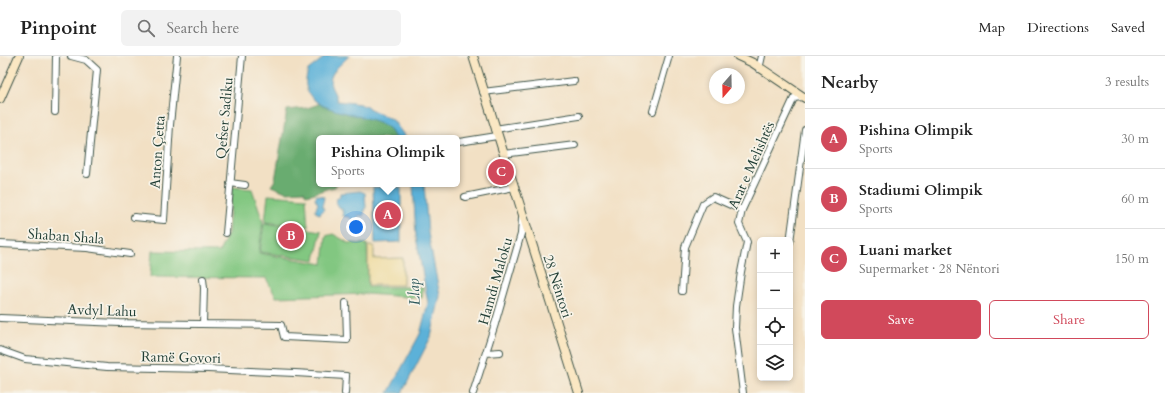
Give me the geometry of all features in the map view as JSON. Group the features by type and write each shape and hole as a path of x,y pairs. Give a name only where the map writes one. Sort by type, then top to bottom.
{"main road":[{"path":"0,99 3,87 19,56"},
{"name":"28 Nëntori","path":"473,56 483,92 579,393"},
{"path":"738,56 804,97"}],"street":[{"path":"55,112 56,56"},
{"path":"72,56 86,58 97,70 87,174"},
{"name":"Anton Çetta","path":"134,217 164,220 170,125 177,56"},
{"name":"Qefser Sadiku","path":"226,233 242,56"},
{"path":"653,111 669,56"},
{"path":"759,69 762,56"},
{"path":"483,92 574,81"},
{"name":"Arat e Melishtës","path":"742,393 735,328 737,299 747,242 739,224 742,210 794,98 804,97"},
{"path":"460,142 496,132 579,116"},
{"path":"791,237 805,130"},
{"path":"504,154 575,145"},
{"path":"230,183 245,185"},
{"path":"465,197 514,187"},
{"path":"682,291 685,247 703,204 713,197 742,210"},
{"name":"Hamdi Maloku","path":"473,393 521,234 522,215"},
{"name":"Shaban Shala","path":"0,244 87,248 130,254"},
{"path":"203,279 203,324"},
{"name":"Avdyl Lahu","path":"0,318 107,323 281,325 284,338 347,340 346,304"},
{"name":"Ramë Govori","path":"0,350 25,359 107,367 295,372 346,376 345,393"},
{"path":"486,353 500,352"}],"green space":[{"path":"322,103 390,124 397,135 316,135 316,187 335,187 306,195 304,191 286,192 271,186 275,180 287,110 307,108"},
{"path":"232,187 252,189 263,221 259,253 323,264 326,236 333,234 349,243 367,244 368,287 423,287 422,298 366,294 276,297 266,278 150,277 152,251 219,252 228,234"},
{"path":"268,195 306,198 308,227 265,222"},
{"path":"264,223 321,231 315,260 260,252"}],"sand":[{"path":"368,246 374,246 374,259 403,258 403,285 368,285"}],"water":[{"path":"326,56 349,56 336,69 331,77 331,86 337,101 360,104 393,120 404,135 393,135 389,128 380,123 329,108 318,103 310,96 306,86 308,70"},
{"path":"373,187 401,188 401,242 375,243"},
{"path":"413,187 424,187 428,233 440,296 431,337 402,393 388,393 420,334 428,303 416,237"},
{"path":"360,191 365,193 366,208 363,216 359,215 357,219 351,219 343,216 342,209 336,202 337,198 340,197 340,193"},
{"path":"317,195 323,196 324,198 322,206 324,209 320,214 315,210 318,204 315,198"}],"place":[{"name":"Luani market","path":"501,172"},
{"name":"Pishina Olimpik","path":"388,215"},
{"name":"Stadiumi Olimpik","path":"291,236"}],"water label":[{"name":"Llap","path":"414,292"}]}
